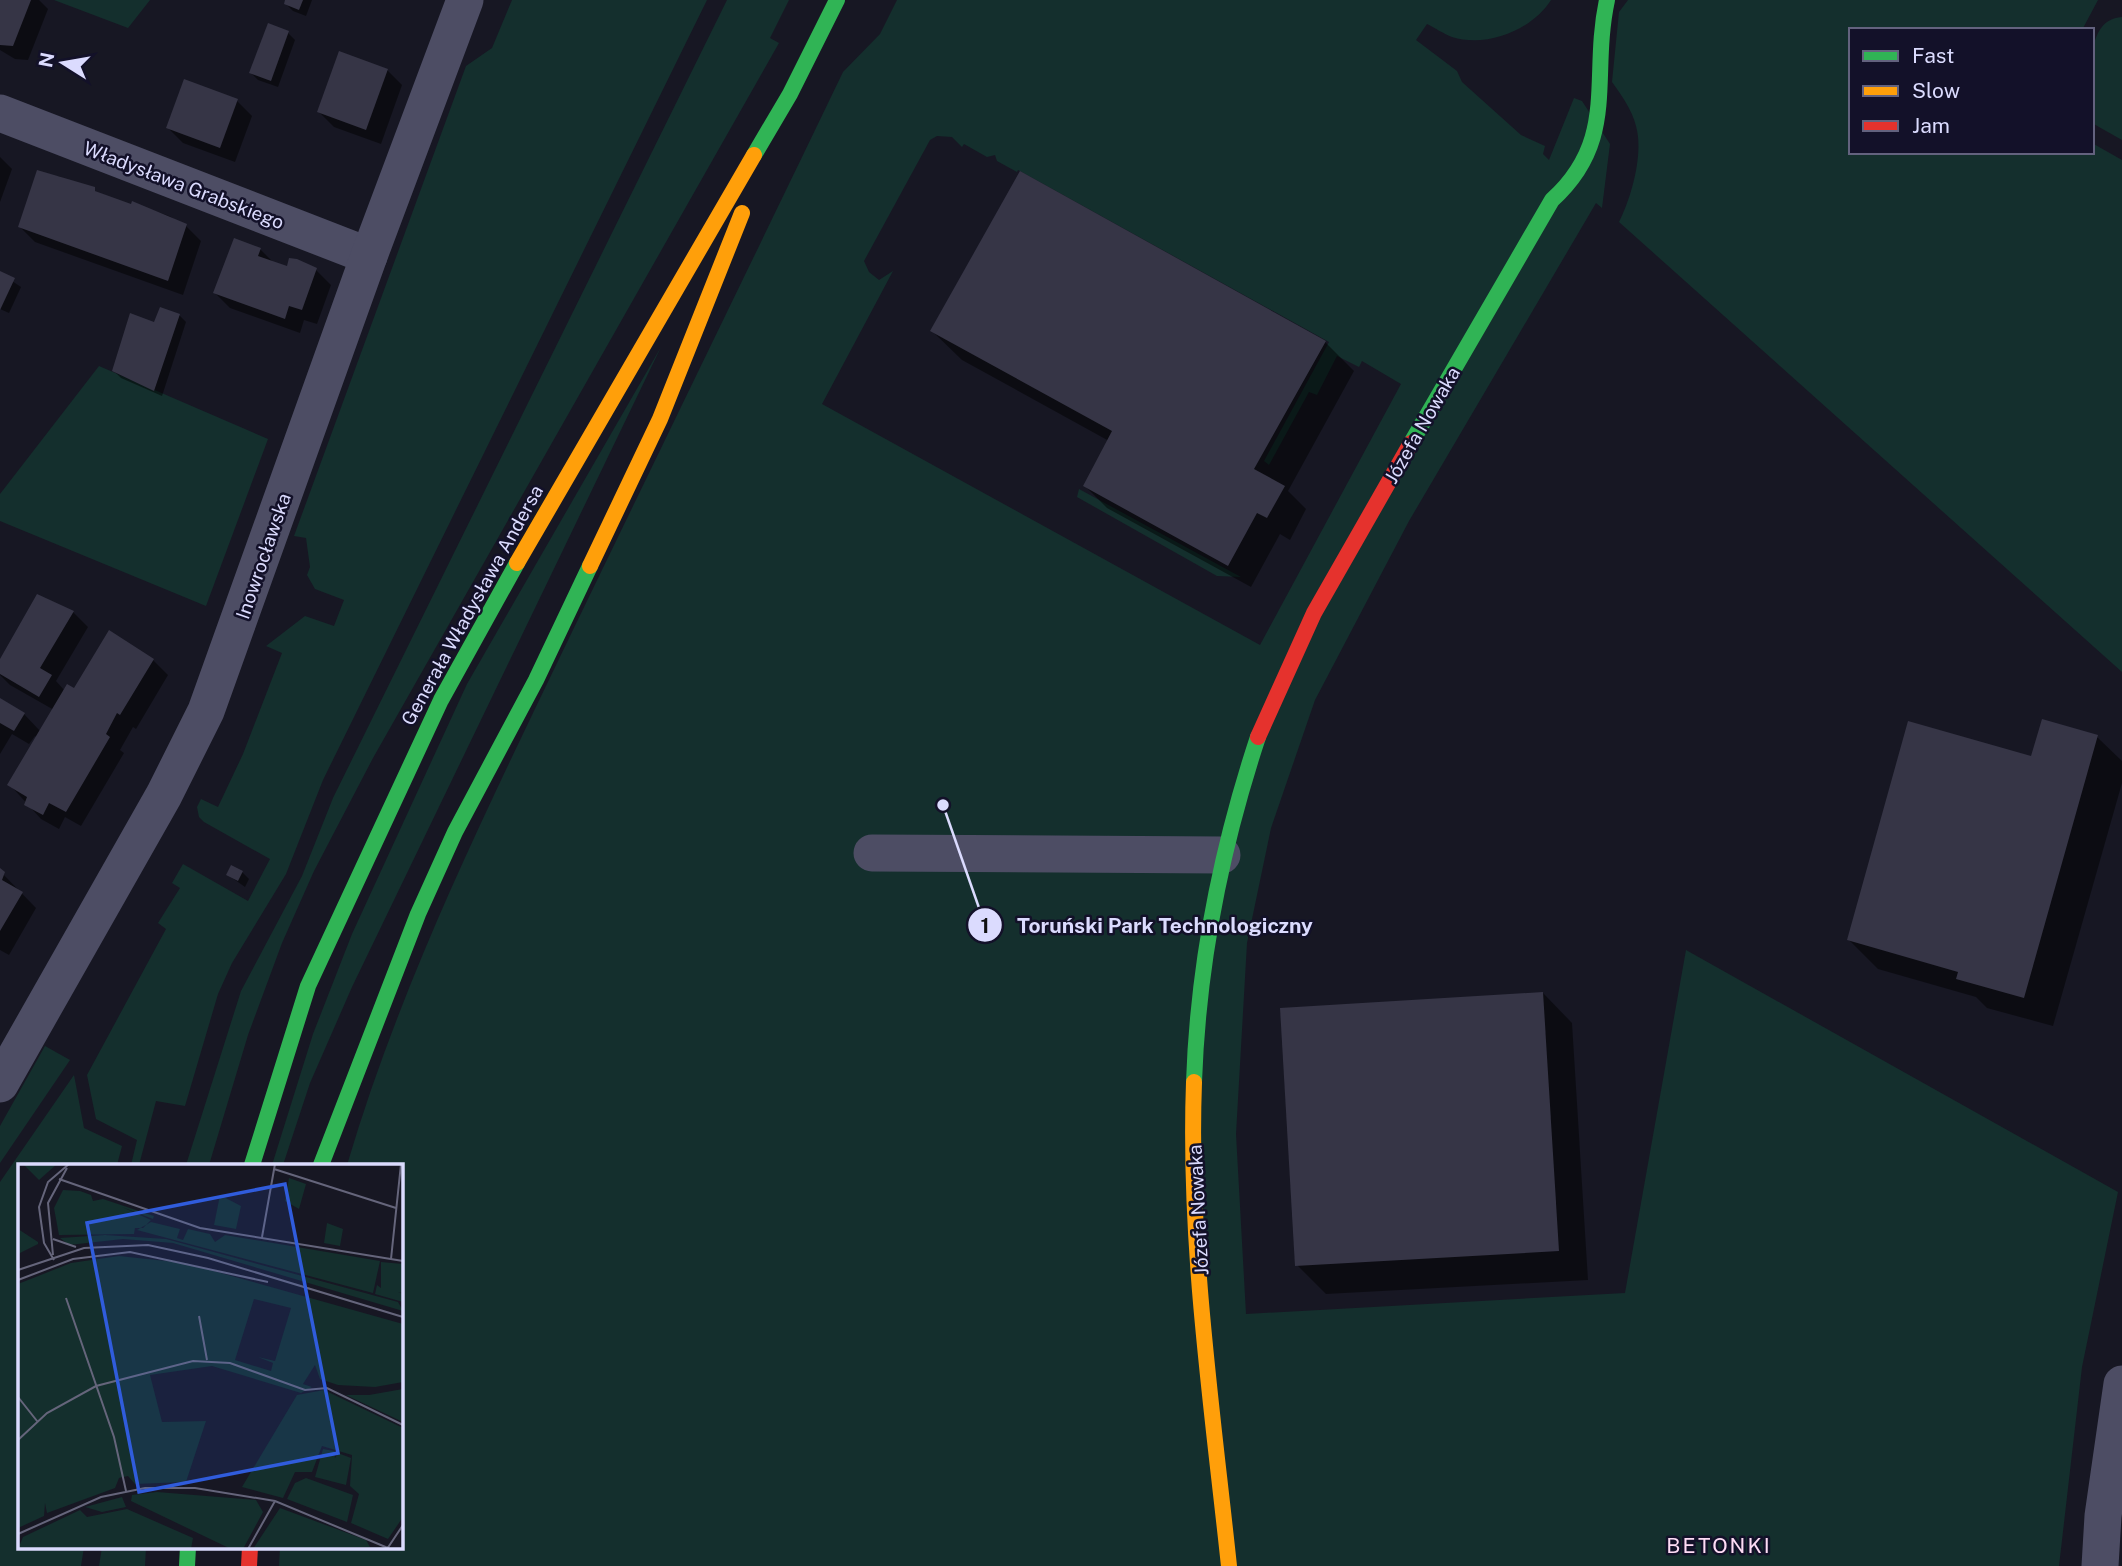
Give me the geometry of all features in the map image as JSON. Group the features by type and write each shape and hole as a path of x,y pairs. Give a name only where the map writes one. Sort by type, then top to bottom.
{"main road":[{"name":"Generała Władysława Andersa","path":"321,1164 418,914 455,832 536,680 660,419 790,94 836,0"},
{"name":"Józefa Nowaka","path":"1229,1566 1199,1253 1193,1099 1203,965 1222,855 1255,745 1277,687 1304,633 1552,200 1579,176 1590,151 1600,110 1599,40 1607,0"},
{"name":"Generała Władysława Andersa","path":"252,1164 308,986 441,699 589,435 790,94"},
{"path":"187,1566 188,1548"},
{"path":"249,1566 250,1548"}],"street":[{"name":"Inowrocławska","path":"0,1084 164,795 206,711 369,256 465,0"},
{"name":"Władysława Grabskiego","path":"0,113 369,256"},
{"path":"872,853 1222,855"},
{"path":"2100,1566 2103,1516 2122,1384"}],"green space":[{"path":"54,0 150,0 128,28"},
{"path":"512,0 707,0 323,780 286,874 232,963 218,994 185,1106 156,1101 139,1164 131,1164 137,1140 96,1119 87,1075 166,929 158,923 180,888 172,883 183,864 248,901 270,859 204,822 199,817 197,807 201,799 218,807 243,754 282,653 266,646 305,616 334,626 344,600 315,589 307,575 310,567 306,538 294,536 466,66 492,48"},
{"path":"727,0 789,0 770,38 779,43 373,758 314,871 282,943 248,1035 209,1164 186,1164 241,991 302,876 333,798"},
{"path":"897,0 1551,0 1543,11 1521,28 1494,38 1466,40 1452,37 1427,24 1416,40 1457,71 1462,82 1521,135 1545,146 1543,154 1549,160 1574,98 1582,101 1610,144 1602,208 1596,203 1409,521 1315,700 1271,828 1247,943 1236,1134 1246,1314 1625,1293 1686,950 2118,1192 2082,1367 2059,1566 279,1566 280,1548 402,1548 402,1164 347,1164 394,1028 449,894 509,763 843,72 880,34","holes":["937,136 952,137 962,147 964,144 987,157 995,155 997,161 1017,172 1018,170 1329,342 1264,461 1269,465 1309,392 1317,395 1337,356 1359,367 1362,361 1401,384 1260,645 822,404 893,271 879,280 869,272 864,261 930,140"]},
{"path":"1628,0 2098,0 2083,28 1849,28 1849,154 2094,154 2094,144 2122,160 2122,672 1619,222 1632,188 1638,137 1626,103 1612,82 1619,12"},
{"path":"2122,17 2122,140 2094,124 2094,44 2100,30 2109,21"},
{"path":"661,347 352,987 310,1083 283,1164 272,1164 313,1034 352,934 467,684"},
{"path":"99,366 268,439 206,606 0,521 0,494"},
{"path":"1079,489 1241,577 1217,576 1077,497"},
{"path":"45,1046 70,1060 0,1163 0,1126"},
{"path":"74,1075 84,1128 122,1146 117,1164 18,1164 18,1548 84,1548 81,1566 0,1566 0,1182"},
{"path":"102,1548 146,1548 145,1566 99,1566"}],"building":[{"path":"0,0 31,0 13,46 0,45"},
{"path":"285,0 303,0 299,10 284,4"},
{"path":"268,23 289,31 271,81 249,73"},
{"path":"339,51 388,69 366,130 317,112"},
{"path":"184,79 238,99 220,148 166,128"},
{"path":"37,170 95,187 95,191 131,204 132,201 187,224 168,281 18,227"},
{"path":"1020,171 1326,341 1254,469 1285,486 1267,518 1257,513 1228,566 1083,486 1112,431 930,331"},
{"path":"234,238 261,248 258,256 287,266 289,258 297,259 317,268 302,310 289,306 285,319 213,293"},
{"path":"0,271 15,278 0,310"},
{"path":"160,307 180,314 154,391 112,371 130,313 154,322"},
{"path":"37,594 74,611 40,668 52,675 39,697 0,674 0,659"},
{"path":"109,630 154,659 120,715 117,713 106,734 110,737 66,812 49,803 43,815 24,805 27,797 7,785 67,684 74,688"},
{"path":"0,698 25,713 14,731 0,723"},
{"path":"2042,719 2098,735 2024,998 1956,979 1958,972 1847,940 1908,721 2031,756"},
{"path":"231,865 243,871 238,881 226,875"},
{"path":"0,868 5,872 2,880 23,892 0,931"},
{"path":"1543,992 1559,1251 1295,1266 1280,1008"}],"traffic: fast":[{"path":"754,155 790,94 837,0"},
{"path":"1411,443 1552,200 1573,177 1586,154 1598,107 1607,0"},
{"path":"252,1164 308,986 441,700 517,563"},
{"path":"321,1164 418,914 455,832 536,680 590,566"},
{"path":"1194,1082 1206,950 1233,821 1258,737"},
{"path":"187,1566 188,1548"}],"traffic: slow":[{"path":"517,563 754,155"},
{"path":"590,566 660,419 742,213"},
{"path":"1194,1082 1193,1142 1198,1264 1229,1566"}],"traffic: jam":[{"path":"1258,737 1314,613 1411,443"},
{"path":"249,1566 250,1548"}],"place":[{"name":"Toruński Park Technologiczny","path":"943,805"}],"district":[{"name":"BETONKI","path":"1719,1545"}]}
